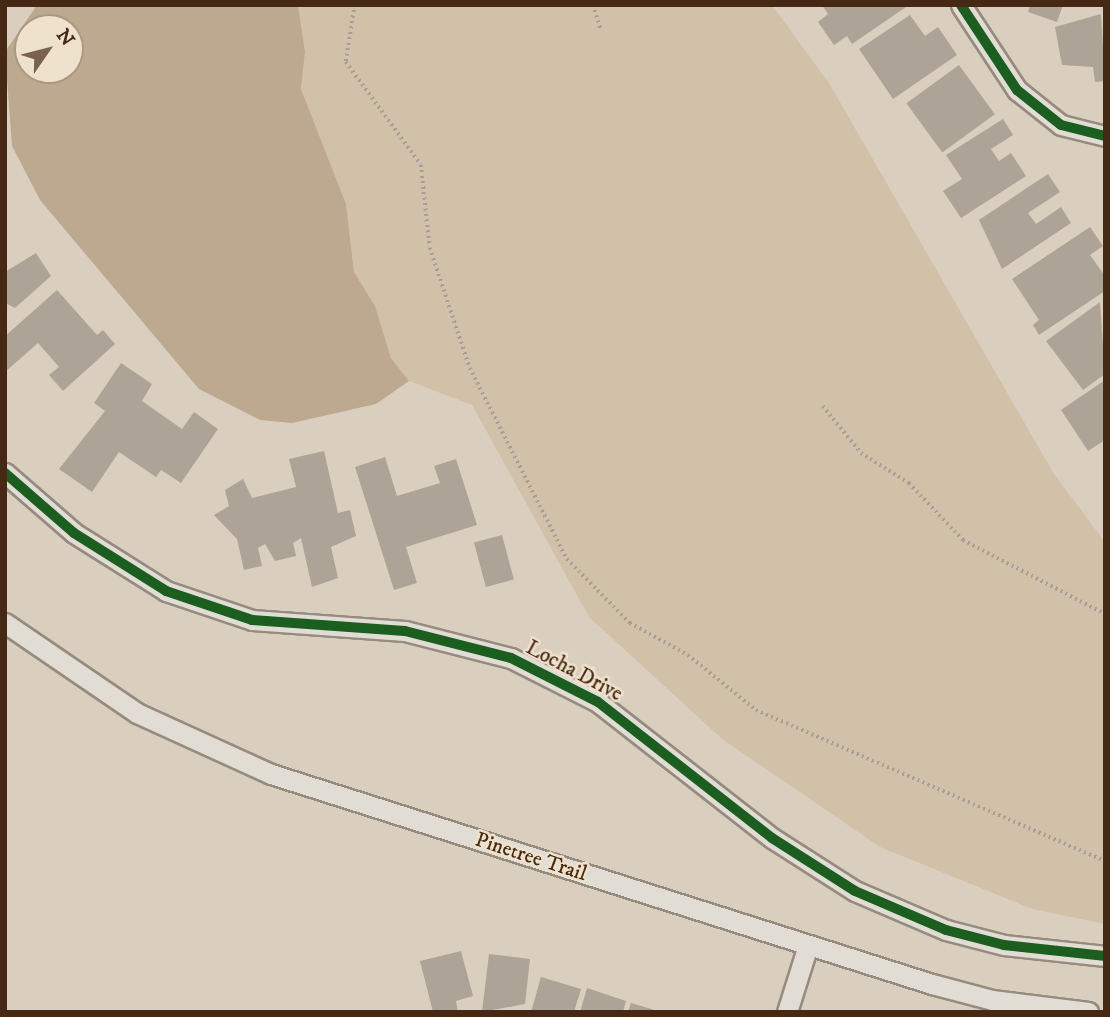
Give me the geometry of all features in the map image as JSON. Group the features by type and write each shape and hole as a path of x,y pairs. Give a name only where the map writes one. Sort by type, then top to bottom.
{"street":[{"path":"961,5 1017,90 1061,125 1105,136"},
{"name":"Locha Drive","path":"5,473 74,533 166,591 252,620 405,631 511,658 598,702 772,838 855,891 993,942 1105,956"},
{"name":"Pinetree Trail","path":"5,623 137,713 259,769 808,945 992,1000 1088,1012"},
{"path":"787,1012 808,945"}],"path":[{"path":"355,5 346,62 421,165 430,248 470,368 567,559 630,623 688,655 755,710 1105,861"},
{"path":"593,5 601,29"},
{"path":"823,407 861,453 909,483 963,540 1105,614"}],"shaded area":[{"path":"37,5 298,5 305,52 301,89 346,204 354,272 375,306 391,358 409,381 376,404 292,423 260,420 199,389 40,200 12,146 5,52 14,39 14,84 84,84 84,14 31,14"},
{"path":"298,5 772,5 829,83 1054,474 1105,542 1105,924 1032,909 880,847 722,739 589,617 472,405 409,381 391,358 375,306 354,272 346,204 301,89 305,52"}],"building":[{"path":"822,5 909,5 852,44 847,36 834,45 818,22 828,14"},
{"path":"1030,5 1063,5 1057,22 1028,12"},
{"path":"1101,14 1105,81 1095,82 1093,67 1062,65 1055,27"},
{"path":"910,15 925,36 938,27 957,55 893,99 859,49"},
{"path":"959,65 995,114 942,153 906,103"},
{"path":"1003,119 1013,135 991,149 999,161 1011,153 1026,176 961,218 943,191 962,179 946,155"},
{"path":"1048,174 1060,192 1028,213 1036,224 1061,207 1071,223 1002,269 979,220"},
{"path":"1090,227 1103,246 1090,255 1105,276 1105,291 1039,335 1033,325 1039,320 1012,279"},
{"path":"36,253 51,276 15,308 5,303 5,272"},
{"path":"57,290 97,335 103,330 115,344 63,391 49,375 59,367 38,343 5,372 5,336"},
{"path":"1100,302 1105,374 1083,390 1046,341"},
{"path":"121,363 152,384 142,401 182,429 194,412 218,429 181,483 161,470 156,477 119,452 92,492 59,469 105,411 94,403"},
{"path":"1105,380 1105,440 1088,451 1061,410"},
{"path":"324,451 338,513 350,510 356,536 331,547 338,578 312,587 301,538 293,543 296,556 275,561 265,544 258,548 262,566 244,570 237,539 214,515 229,506 225,490 243,479 252,498 296,487 289,459"},
{"path":"385,457 397,496 440,483 434,466 456,459 477,525 406,547 417,583 394,590 355,467"},
{"path":"502,535 514,579 486,587 474,543"},
{"path":"461,951 473,996 456,1001 458,1012 433,1012 420,961"},
{"path":"489,954 530,959 525,1004 482,1012"},
{"path":"541,977 581,989 574,1012 531,1012"},
{"path":"587,988 626,1001 623,1012 580,1012"},
{"path":"631,1003 658,1011 658,1012 628,1012"}],"cycle path":[{"path":"961,5 1017,90 1061,125 1105,136"},
{"path":"5,473 74,533 166,591 252,620 405,631 511,658 598,702 772,838 855,891 946,930 1004,945 1105,956"}]}
